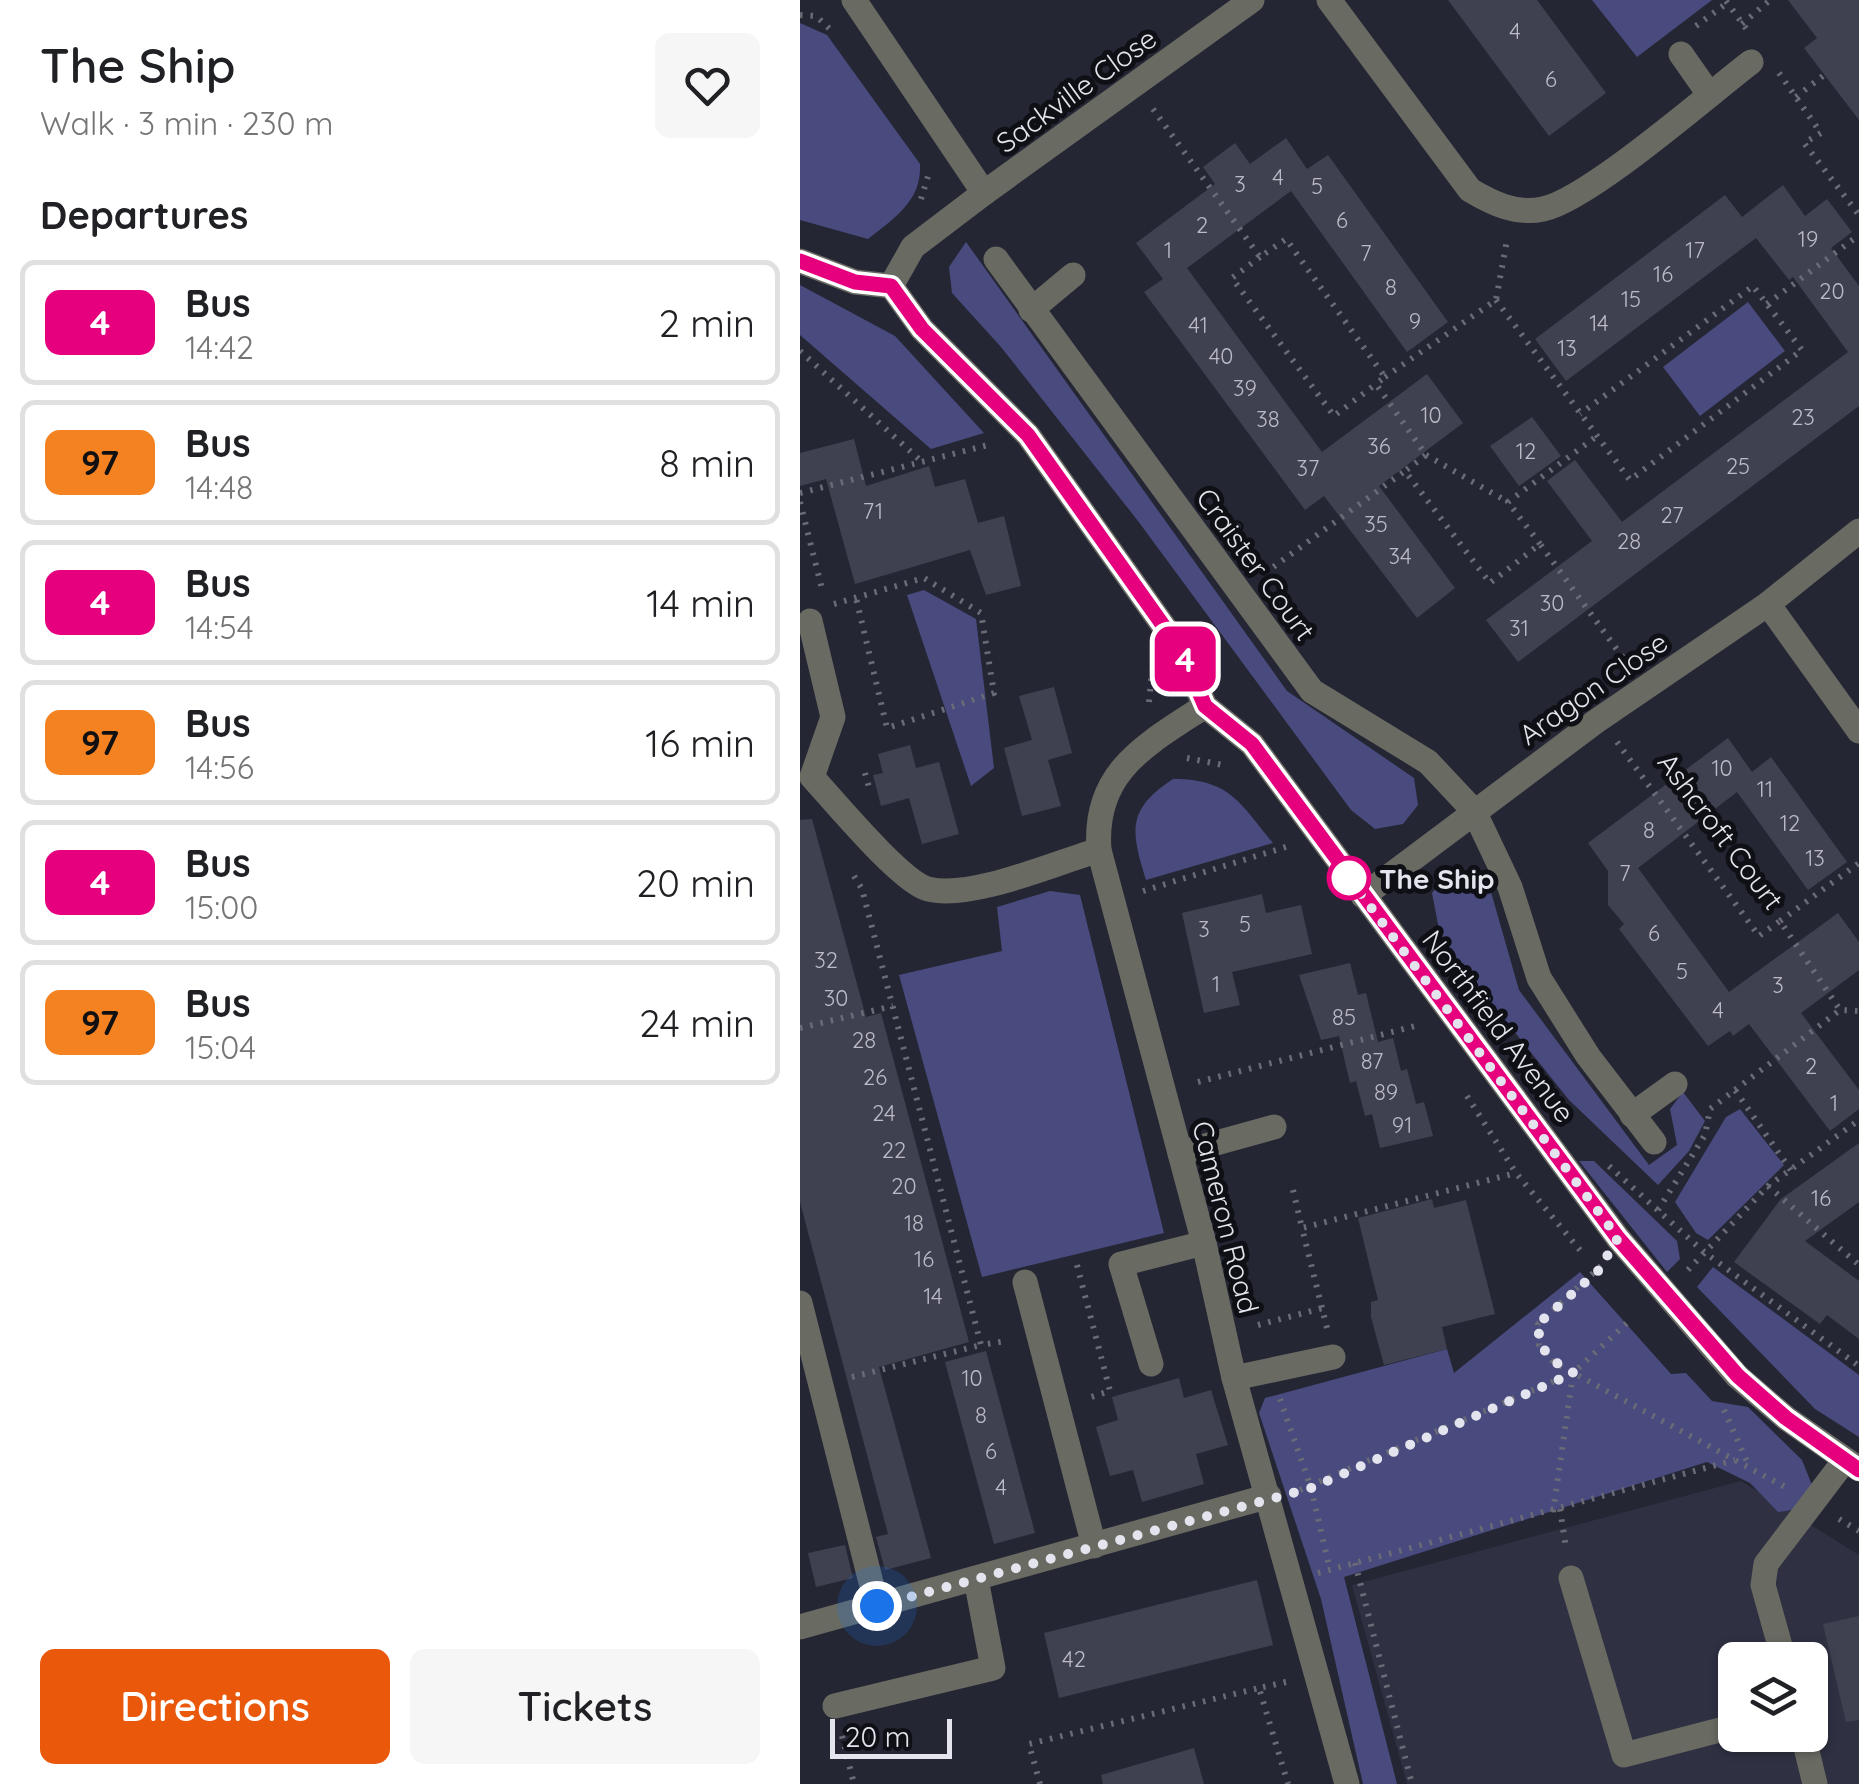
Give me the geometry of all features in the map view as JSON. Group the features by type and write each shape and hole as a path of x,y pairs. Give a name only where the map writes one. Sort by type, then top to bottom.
{"street":[{"path":"854,0 984,194"},
{"name":"Sackville Close","path":"891,286 913,247 1252,0"},
{"path":"1329,0 1470,190 1494,204 1524,210 1544,209 1585,188 1758,54"},
{"path":"1684,43 1709,94"},
{"path":"1430,136 1451,119"},
{"name":"Craister Court","path":"996,259 1312,691 1428,762 1474,812"},
{"path":"800,261 855,282 891,286"},
{"path":"1031,310 1073,275"},
{"name":"Northfield Avenue","path":"891,286 922,329 1028,435 1182,652 1205,706 1252,744 1618,1238 1738,1376 1786,1418 1852,1465"},
{"name":"Aragon Close","path":"1363,896 1644,687 1768,604 1859,531"},
{"path":"1768,604 1859,732"},
{"path":"810,621 833,717 806,780 902,872 926,889 967,889 1099,850"},
{"name":"Cameron Road","path":"1205,706 1126,762 1108,787 1097,820 1099,850 1204,1243 1234,1378 1346,1784"},
{"path":"1474,812 1510,887 1539,978 1654,1142"},
{"path":"1632,1115 1674,1084"},
{"path":"1180,1153 1274,1128"},
{"path":"1151,1364 1121,1264 1204,1243"},
{"path":"1025,1282 1094,1546"},
{"path":"800,1303 824,1384 877,1606"},
{"path":"1234,1378 1334,1357"},
{"path":"1779,1642 1763,1585 1766,1564 1852,1465"},
{"path":"800,1627 1269,1496"},
{"path":"1571,1578 1624,1755 1718,1730"},
{"path":"835,1706 993,1668 976,1579"},
{"path":"1807,1752 1815,1784"}],"path":[{"path":"1742,24 1770,0"},
{"path":"1684,43 1726,1 1758,54 1822,132 1804,143 1859,215"},
{"path":"800,16 816,16 844,42"},
{"path":"1796,97 1824,74"},
{"path":"1135,84 1260,257"},
{"path":"912,211 926,190 926,160"},
{"path":"1386,378 1286,240 1232,278 1334,416 1496,300 1507,237 1524,210"},
{"path":"1767,304 1859,235"},
{"path":"1496,300 1596,436 1630,480 1802,350 1754,286 1580,414"},
{"path":"800,351 922,462"},
{"path":"1376,384 1426,455 1508,502 1644,687"},
{"path":"800,493 1028,435"},
{"path":"1508,502 1596,436"},
{"path":"1239,592 1426,455"},
{"path":"1405,471 1490,583 1540,544"},
{"path":"800,502 824,598 833,604 924,578 981,612 994,693 888,728 856,598"},
{"path":"1144,712 1152,694 1150,662"},
{"path":"1599,750 1631,728"},
{"name":"Ashcroft Court","path":"1615,739 1759,936 1780,920 1840,1010"},
{"path":"1180,757 1205,760 1234,772"},
{"path":"865,773 871,792"},
{"path":"1281,832 1302,862"},
{"path":"1135,873 1141,892 1290,846"},
{"path":"846,862 862,889 982,1345"},
{"path":"1780,920 1859,863"},
{"path":"800,1028 892,1006"},
{"path":"1658,1210 1705,1135 1710,1109 1840,1010 1859,1011"},
{"path":"1413,1012 1432,1041"},
{"path":"1198,1082 1422,1024"},
{"path":"1464,1090 1516,1173 1598,1271"},
{"path":"1735,1090 1792,1172"},
{"path":"1700,1099 1710,1109"},
{"path":"1681,1277 1768,1186 1859,1120"},
{"path":"1606,1164 1704,1252 1859,1366"},
{"path":"1302,1228 1516,1173"},
{"path":"1768,1186 1859,1265"},
{"path":"1292,1190 1334,1357"},
{"path":"1618,1238 1598,1271 1538,1324 1539,1346 1553,1362 1749,1466 1859,1531"},
{"path":"1077,1265 1110,1392 1083,1399 1081,1409"},
{"path":"1323,1308 1258,1323 1311,1488 1330,1570"},
{"path":"1269,1496 1311,1488 1574,1373 1628,1322"},
{"path":"824,1384 1005,1339 1010,1357"},
{"path":"1553,1512 1574,1373"},
{"path":"1717,1396 1749,1466"},
{"path":"1292,1580 1553,1512 1736,1459"},
{"path":"1356,1563 1412,1784"},
{"path":"1040,1784 1030,1744 1317,1676"},
{"path":"1259,1688 1288,1784"}],"shaded area":[{"path":"1592,0 1712,0 1637,57"},
{"path":"800,23 827,35 920,164 911,198 868,239 800,220"},
{"path":"966,242 1287,691 1414,778 1418,805 1403,824 1375,829 1351,810 1138,521 1001,347 952,293 949,267"},
{"path":"800,285 895,336 984,433 931,449 800,335"},
{"path":"1748,302 1785,351 1700,416 1663,367"},
{"path":"924,590 976,619 994,768 971,786 907,595"},
{"path":"1173,779 1208,783 1232,796 1273,843 1146,880 1137,848 1136,823 1147,801"},
{"path":"1453,866 1472,872 1489,885 1519,990 1649,1165 1677,1145 1670,1109 1683,1092 1705,1121 1689,1151 1658,1185 1569,1100 1441,940 1432,893"},
{"path":"1050,891 1080,895 1164,1233 982,1277 899,975 1002,951 997,907"},
{"path":"1740,1109 1784,1165 1708,1240 1696,1233 1675,1202 1726,1117"},
{"path":"1579,1161 1594,1161 1677,1241 1680,1259 1667,1272"},
{"path":"1713,1267 1859,1375 1859,1437 1815,1409 1697,1287"},
{"path":"1580,1272 1671,1374 1686,1373 1712,1401 1748,1407 1802,1460 1812,1485 1793,1510 1778,1512 1750,1483 1707,1462 1344,1577 1397,1784 1363,1784 1321,1599 1259,1413 1265,1398 1447,1349 1454,1373"},
{"path":"1741,1481 1859,1555 1859,1784 1407,1784 1352,1585"}],"building":[{"path":"1448,0 1537,0 1606,93 1549,136"},
{"path":"1788,0 1859,0 1859,120 1804,48 1817,38"},
{"path":"1286,138 1307,169 1328,155 1448,322 1407,352 1291,191 1187,268 1322,452 1427,374 1463,423 1379,486 1455,588 1417,618 1324,496 1305,510 1144,292 1163,279 1136,243 1215,184 1203,167 1235,143 1250,164"},
{"path":"1783,185 1805,216 1827,199 1852,232 1831,248 1859,286 1859,406 1518,662 1486,620 1592,541 1547,481 1575,460 1622,522 1848,352 1793,277 1789,280 1756,238 1566,381 1535,339 1725,195 1742,217"},
{"path":"1532,417 1561,456 1519,486 1490,446"},
{"path":"854,439 866,486 929,466 935,487 965,479 978,523 1004,516 1021,586 986,595 970,550 855,584 826,479 800,486 800,453"},
{"path":"1054,687 1072,753 1048,760 1061,806 1022,816 1004,748 1032,740 1019,696"},
{"path":"1728,738 1752,772 1771,757 1847,862 1808,890 1737,792 1638,868 1729,992 1838,913 1859,942 1859,970 1801,1013 1859,1090 1859,1109 1830,1131 1749,1024 1733,1036 1730,1031 1708,1046 1619,929 1624,924 1608,905 1608,871 1588,843"},
{"path":"910,745 916,768 939,762 959,834 922,844 909,798 881,806 873,775 883,773 878,754"},
{"path":"812,819 866,1017 881,1013 969,1342 879,1367 931,1558 885,1570 876,1537 888,1534 800,1202 800,820"},
{"path":"1262,894 1266,913 1301,905 1312,954 1232,972 1240,1005 1204,1013 1182,913"},
{"path":"1350,963 1358,995 1366,993 1378,1042 1393,1038 1401,1071 1407,1069 1416,1104 1424,1102 1433,1136 1380,1148 1372,1114 1365,1116 1356,1081 1350,1083 1339,1036 1321,1040 1299,975"},
{"path":"1859,1143 1859,1202 1805,1241 1859,1281 1859,1339 1827,1315 1820,1324 1734,1262 1781,1199"},
{"path":"1432,1199 1434,1208 1466,1200 1495,1314 1442,1327 1447,1349 1384,1365 1371,1317 1371,1302 1378,1300 1358,1218"},
{"path":"986,1351 1035,1533 994,1544 945,1362"},
{"path":"1179,1378 1184,1398 1211,1390 1228,1445 1196,1454 1204,1484 1142,1502 1133,1470 1110,1476 1096,1427 1118,1420 1112,1397"},
{"path":"845,1545 853,1578 816,1587 808,1553"},
{"path":"1257,1580 1273,1645 1059,1698 1044,1633"},
{"path":"1859,1616 1859,1720 1846,1722 1823,1624"},
{"path":"1194,1748 1204,1784 1103,1784 1101,1775"}],"bus line":[{"name":"4","path":"800,261 855,282 891,286 922,329 1028,435 1182,652 1205,706 1252,744 1618,1238 1738,1376 1786,1418 1859,1470"}],"place":[{"name":"The Ship","path":"1349,878"}],"route":[{"path":"877,1606 1269,1496 1311,1488 1574,1373 1553,1362 1539,1346 1538,1324 1598,1271 1618,1238 1340,866 1349,878"}]}
